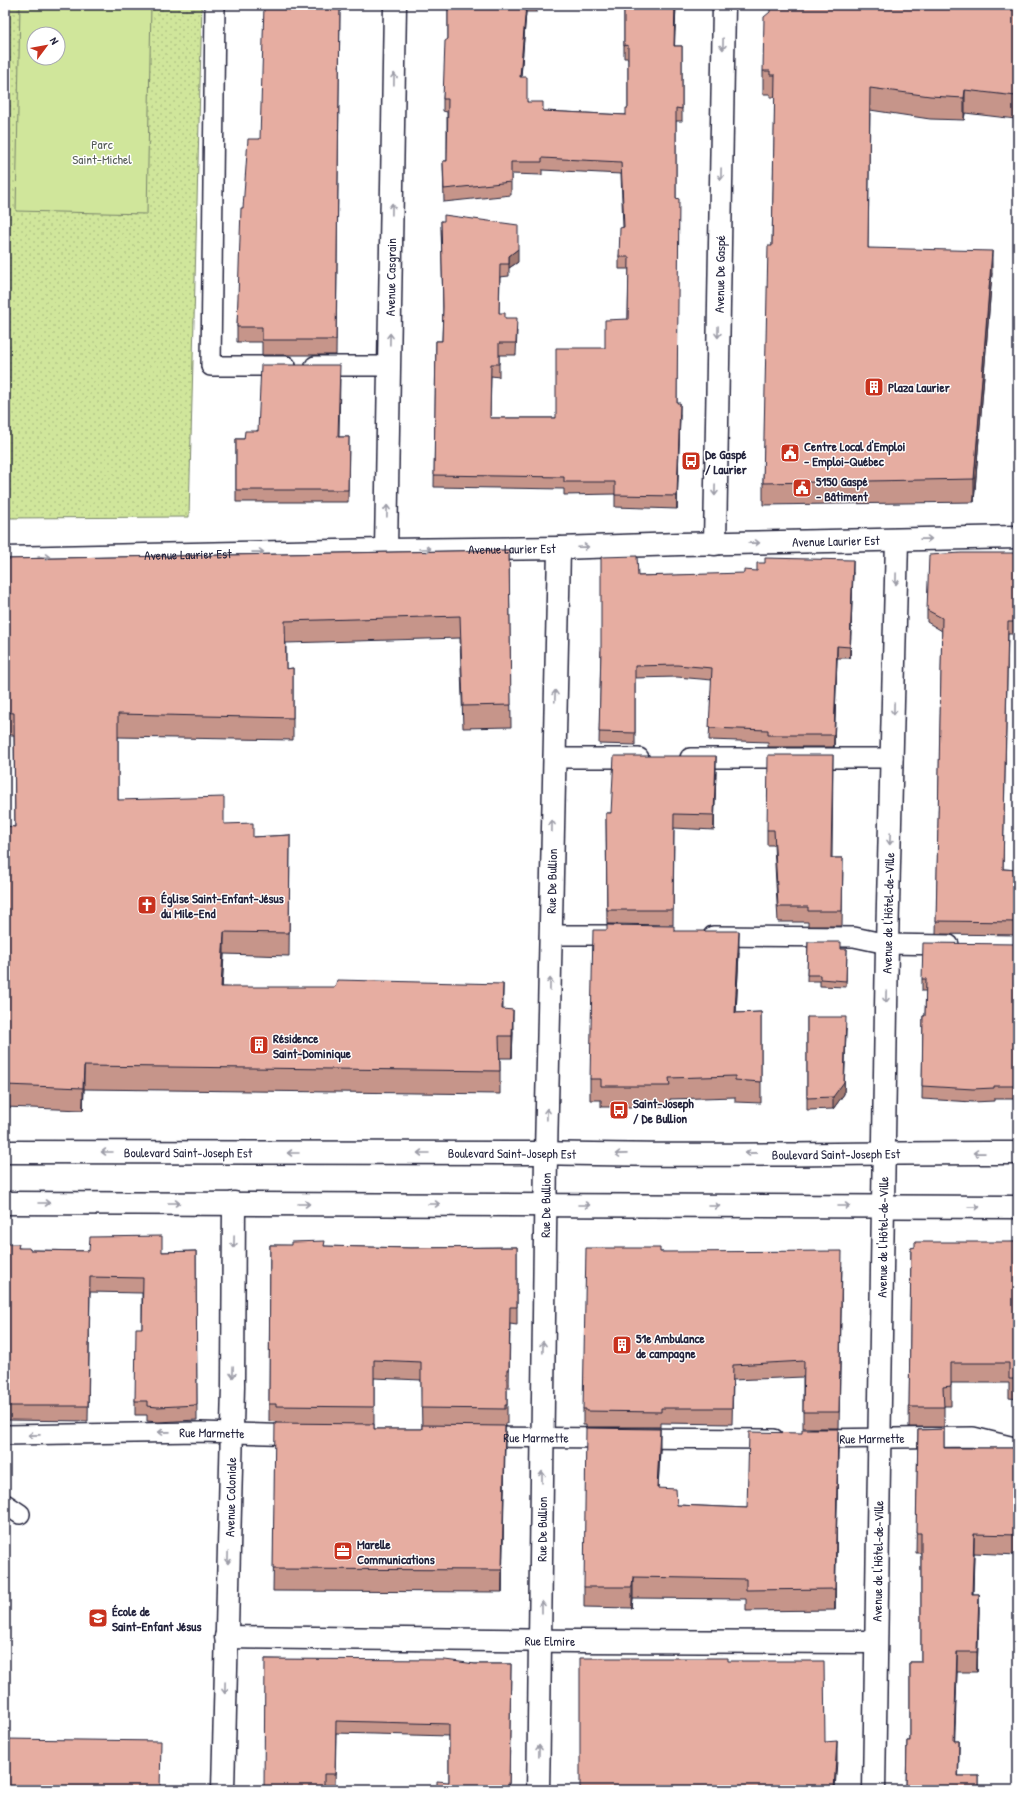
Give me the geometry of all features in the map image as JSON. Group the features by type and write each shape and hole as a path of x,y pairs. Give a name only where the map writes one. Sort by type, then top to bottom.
{"street":[{"name":"Avenue Casgrain","path":"386,550 395,5"},
{"name":"Avenue De Gaspé","path":"715,544 724,5"},
{"name":"Avenue Laurier Est","path":"5,558 559,548 1018,537"},
{"name":"Avenue de l'Hôtel-de-Ville","path":"874,1790 875,1642 887,944 893,758 897,540"},
{"name":"Rue De Bullion","path":"538,1790 541,1641 545,1206 553,758 559,548"},
{"name":"Boulevard Saint-Joseph Est","path":"5,1152 546,1153 600,1155 884,1152 1018,1153"},
{"path":"5,1203 1018,1207"},
{"name":"Avenue Coloniale","path":"223,1790 231,1434 234,1203"},
{"name":"Rue Elmire","path":"226,1637 541,1641 875,1642"}],"lane":[{"path":"215,5 211,366 390,366"},
{"path":"553,758 893,758"},
{"path":"551,935 636,935"},
{"path":"698,936 854,937 887,944 965,945"},
{"name":"Rue Marmette","path":"5,1435 200,1432 231,1434 320,1435"},
{"name":"Rue Marmette","path":"462,1437 795,1439 974,1437 1018,1448"}],"green space":[{"name":"Parc Saint-Michel","path":"5,5 202,5 189,517 5,518"},
{"path":"20,5 151,5 147,214 16,211"}],"building":[{"path":"264,5 340,5 336,340 262,340 262,327 237,327 241,208 243,208 248,139 260,139"},
{"path":"448,5 526,5 520,77 527,77 527,102 543,102 543,111 626,115 626,108 628,108 628,45 624,46 624,5 675,5 674,46 682,46 682,109 676,108 676,198 679,199 677,403 680,403 677,496 615,495 615,482 564,482 564,477 434,475 436,341 442,341 443,307 441,221 444,221 444,215 518,225 518,249 509,256 509,264 500,264 499,313 505,313 505,318 517,318 516,343 499,343 499,364 491,364 490,418 556,418 556,348 605,348 605,320 628,319 629,257 619,257 620,228 624,227 621,162 542,158 542,162 511,162 511,182 444,189 443,161 447,161 448,99 443,99 445,41 448,39"},
{"path":"770,5 1018,5 1018,78 1016,96 965,90 964,98 930,96 870,88 868,248 992,251 974,479 763,483 768,246 772,246 775,75 770,75 770,71 763,71 764,17 770,12"},
{"path":"261,365 340,365 338,437 349,437 348,490 236,490 236,439 244,439 245,431 258,431"},
{"path":"509,550 511,705 463,706 460,616 285,621 286,669 293,668 293,718 118,714 118,800 224,797 224,824 253,823 253,837 290,835 289,933 224,932 221,987 335,987 337,980 503,984 502,1009 513,1010 512,1036 499,1036 500,1071 84,1066 83,1088 5,1085 5,826 15,827 14,713 5,712 5,559"},
{"path":"961,553 1018,553 1018,622 1008,622 1003,869 1018,870 1018,922 936,921 942,618 927,610 929,555"},
{"path":"637,556 638,576 744,573 744,570 757,571 757,563 765,563 765,558 853,560 850,647 837,646 834,735 768,735 768,730 709,728 712,668 677,665 635,666 635,733 599,732 601,557"},
{"path":"768,755 833,755 831,858 843,858 842,911 808,911 808,907 778,907 774,830 767,830"},
{"path":"614,756 716,756 714,815 674,814 673,910 607,910 606,813 611,813"},
{"path":"607,925 674,926 674,931 739,931 735,1013 761,1012 761,1082 735,1080 735,1076 669,1078 670,1086 601,1086 601,1079 590,1079 593,930 607,930"},
{"path":"808,942 841,942 841,949 847,949 846,981 820,979 820,975 807,975"},
{"path":"923,943 1018,944 1018,1086 994,1086 994,1088 973,1089 922,1086 923,1016 925,1016 926,979 922,979"},
{"path":"807,1017 846,1017 844,1082 833,1097 807,1098"},
{"path":"162,1236 162,1252 196,1251 197,1405 158,1407 147,1406 147,1401 135,1401 136,1328 142,1328 143,1278 90,1277 88,1406 5,1406 5,1244 19,1244 18,1248 29,1248 30,1250 89,1251 90,1237"},
{"path":"325,1241 324,1246 411,1248 517,1247 517,1307 510,1307 509,1370 507,1370 507,1405 505,1405 505,1409 421,1408 421,1362 374,1360 374,1407 276,1406 276,1404 269,1404 270,1245 291,1245 291,1242"},
{"path":"915,1242 1018,1242 1018,1379 1009,1379 1009,1363 951,1363 951,1386 943,1387 944,1407 909,1407 911,1248 915,1247"},
{"path":"586,1248 660,1248 660,1252 842,1251 839,1412 803,1412 804,1361 733,1365 732,1408 661,1408 661,1412 586,1411 586,1409 583,1409"},
{"path":"275,1423 374,1424 374,1429 422,1429 422,1425 505,1426 502,1570 273,1569"},
{"path":"586,1428 660,1429 657,1488 676,1489 677,1505 747,1508 749,1432 802,1433 802,1429 838,1429 835,1589 746,1590 746,1579 633,1577 632,1587 584,1587"},
{"path":"944,1429 944,1448 1018,1448 1018,1535 974,1534 972,1594 979,1594 977,1652 957,1652 954,1741 959,1741 958,1776 979,1776 979,1790 906,1790 907,1741 910,1741 910,1662 921,1662 921,1533 916,1533 918,1430"},
{"path":"580,1658 728,1658 728,1661 824,1661 825,1742 837,1741 834,1790 580,1790"},
{"path":"265,1659 445,1660 475,1664 511,1664 509,1788 497,1788 497,1790 437,1790 437,1781 449,1782 449,1724 336,1721 335,1774 324,1774 324,1790 264,1790"},
{"path":"5,1739 161,1741 160,1790 5,1790"}],"place":[{"name":"Plaza Laurier","path":"874,387"},
{"name":"Centre Local d'Emploi - Emploi-Québec","path":"790,453"},
{"name":"De Gaspé / Laurier","path":"691,461"},
{"name":"5150 Gaspé - Bâtiment","path":"802,488"},
{"name":"Église Saint-Enfant-Jésus du Mile-End","path":"147,905"},
{"name":"Résidence Saint-Dominique","path":"259,1045"},
{"name":"Saint-Joseph / De Bullion","path":"619,1110"},
{"name":"51e Ambulance de campagne","path":"622,1345"},
{"name":"Marelle Communications","path":"343,1551"},
{"name":"École de Saint-Enfant Jésus","path":"98,1618"}]}
